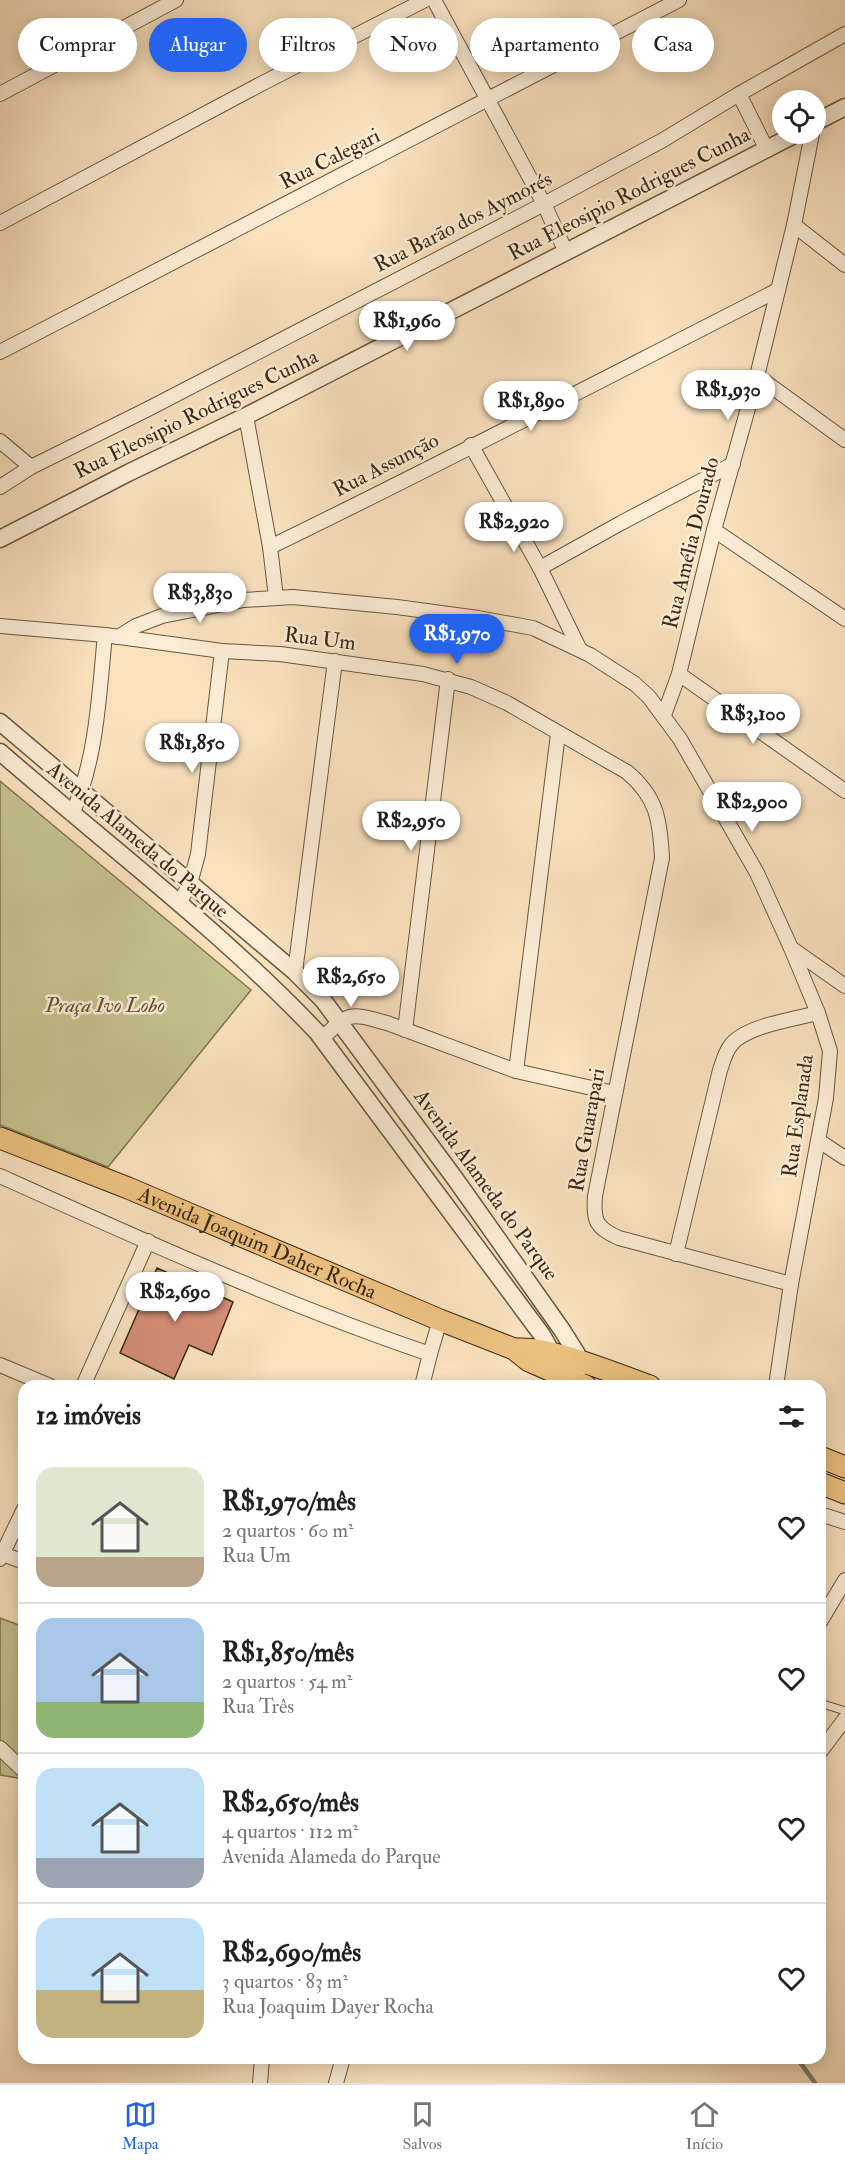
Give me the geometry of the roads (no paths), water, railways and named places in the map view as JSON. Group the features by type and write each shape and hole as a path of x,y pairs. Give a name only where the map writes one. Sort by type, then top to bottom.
{"main road":[{"name":"Avenida Joaquim Daher Rocha","path":"0,1138 128,1188 440,1320 514,1349 532,1348 551,1362 581,1376 609,1380"},
{"path":"826,1459 845,1467"},
{"path":"826,1485 845,1493"}],"street":[{"path":"0,94 176,0"},
{"path":"0,224 424,0"},
{"path":"434,0 544,204 566,250"},
{"name":"Rua Calegari","path":"0,352 679,0"},
{"name":"Rua Barão dos Aymorés","path":"0,487 30,467 146,410 544,204 663,140 845,34"},
{"path":"739,94 767,150"},
{"path":"826,118 842,112"},
{"name":"Rua Eleosipio Rodrigues Cunha","path":"0,539 778,144"},
{"name":"Rua Amélia Dourado","path":"664,715 679,674 714,530 757,376 794,225 810,144"},
{"path":"794,225 845,265"},
{"name":"Rua Assunção","path":"270,547 396,486 471,445 778,290"},
{"path":"757,376 845,440"},
{"path":"246,416 270,547 276,597"},
{"path":"0,441 30,467"},
{"path":"471,445 540,568 579,648"},
{"path":"540,568 733,464"},
{"path":"714,530 845,619"},
{"name":"Rua Esplanada","path":"111,636 162,616 232,602 276,597 396,607 533,628 579,648 635,684 649,697 680,739 757,873 791,948 826,1036 830,1064 819,1141 791,1284 777,1380"},
{"path":"161,644 162,616"},
{"name":"Rua Um","path":"0,626 335,661 448,679 487,693 627,772 640,783 657,813 662,858 659,879"},
{"path":"72,814 82,792 111,636"},
{"path":"179,903 190,884 198,854 222,651"},
{"path":"295,972 335,661"},
{"path":"679,674 845,791"},
{"path":"405,1030 448,679"},
{"name":"Avenida Alameda do Parque","path":"0,722 295,972 323,1000 572,1346 581,1376"},
{"path":"516,1071 558,734"},
{"name":"Avenida Alameda do Parque","path":"0,752 179,903 290,1004 322,1039 542,1335 551,1362"},
{"name":"Rua Guarapari","path":"659,879 614,1093 595,1196 596,1219 600,1228 619,1238 791,1284"},
{"path":"791,948 845,986"},
{"path":"676,1254 720,1070 730,1045 738,1037 753,1031 818,1013"},
{"path":"322,1039 339,1021 356,1016 368,1018 516,1071 614,1093"},
{"path":"819,1141 845,1158"},
{"path":"0,1176 258,1290 373,1335 430,1354"},
{"path":"86,1380 148,1241"},
{"path":"424,1380 440,1320"},
{"path":"0,1365 36,1380"},
{"path":"826,1516 845,1522"},
{"path":"18,1522 1,1557 18,1561"},
{"path":"826,1612 845,1580"},
{"path":"826,1744 844,1720"},
{"path":"0,1748 18,1765"},
{"path":"260,2083 262,2064"},
{"path":"336,2083 341,2064"}],"lane":[{"path":"826,1707 844,1720"}],"waterway":[{"path":"801,2064 815,2083"}],"park label":[{"name":"Praça Ivo Lobo","path":"105,1005"}]}
